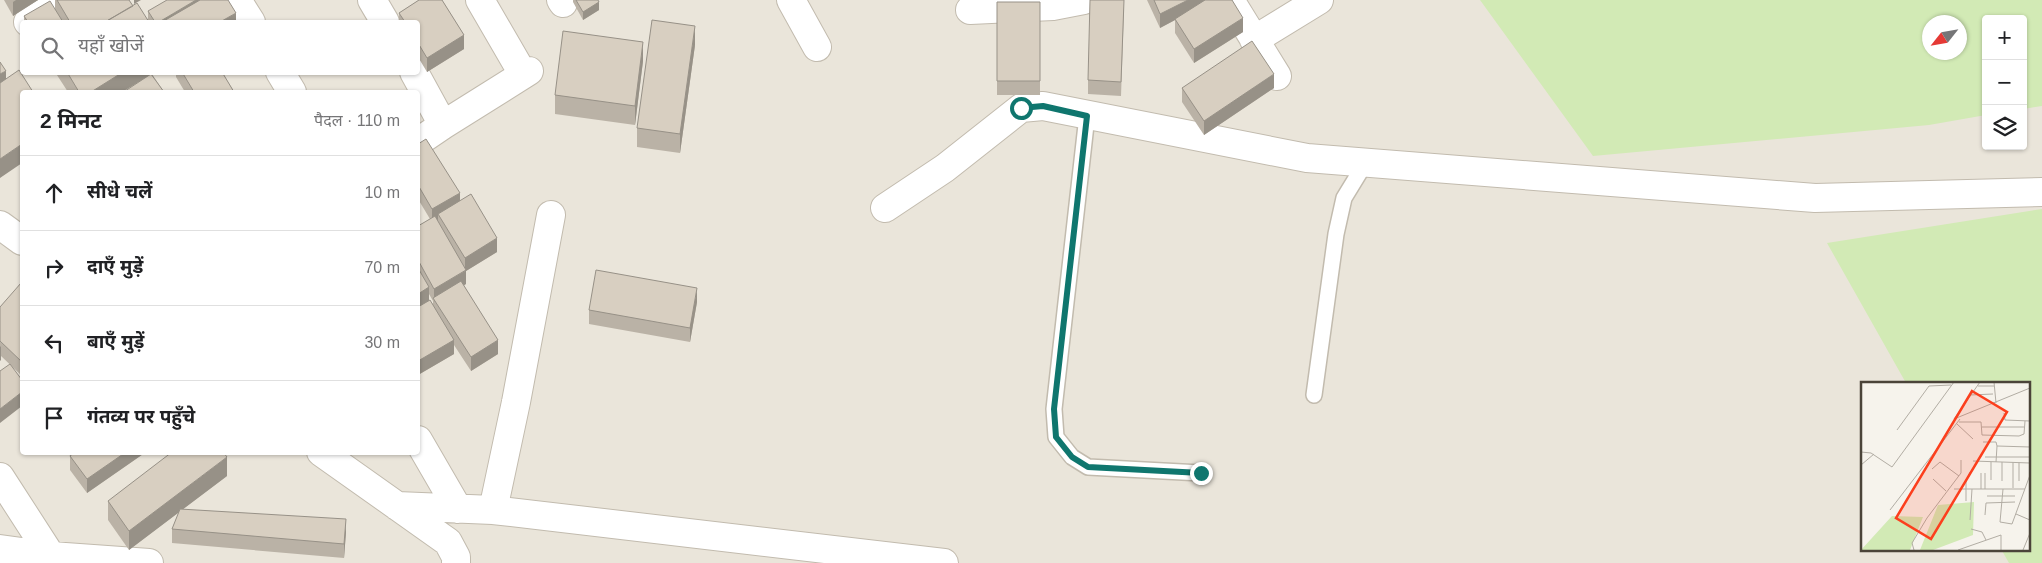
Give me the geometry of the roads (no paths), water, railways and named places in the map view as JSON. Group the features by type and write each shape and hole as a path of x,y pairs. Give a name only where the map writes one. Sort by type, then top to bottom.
{"street":[{"path":"31,20 66,0"},
{"path":"237,0 250,20"},
{"path":"372,0 384,20"},
{"path":"420,141 526,73 480,0"},
{"path":"791,0 817,47"},
{"path":"970,10 1084,0"},
{"path":"1230,0 1277,76"},
{"path":"1254,40 1319,0"},
{"path":"282,75 291,90"},
{"path":"416,75 443,125"},
{"path":"885,208 945,168 1021,108 1043,106 1307,158 1814,198 2042,192"},
{"path":"494,510 551,215"},
{"path":"0,225 20,240"},
{"path":"420,443 458,509"},
{"path":"325,455 448,542 456,557 456,563"},
{"path":"0,477 51,556"},
{"path":"397,506 494,510 944,563"},
{"path":"0,548 51,556 149,563"}],"lane":[{"path":"1087,116 1054,409 1056,437 1072,457 1088,467 1201,473"},
{"path":"1314,395 1336,234 1344,198 1366,162"}]}
